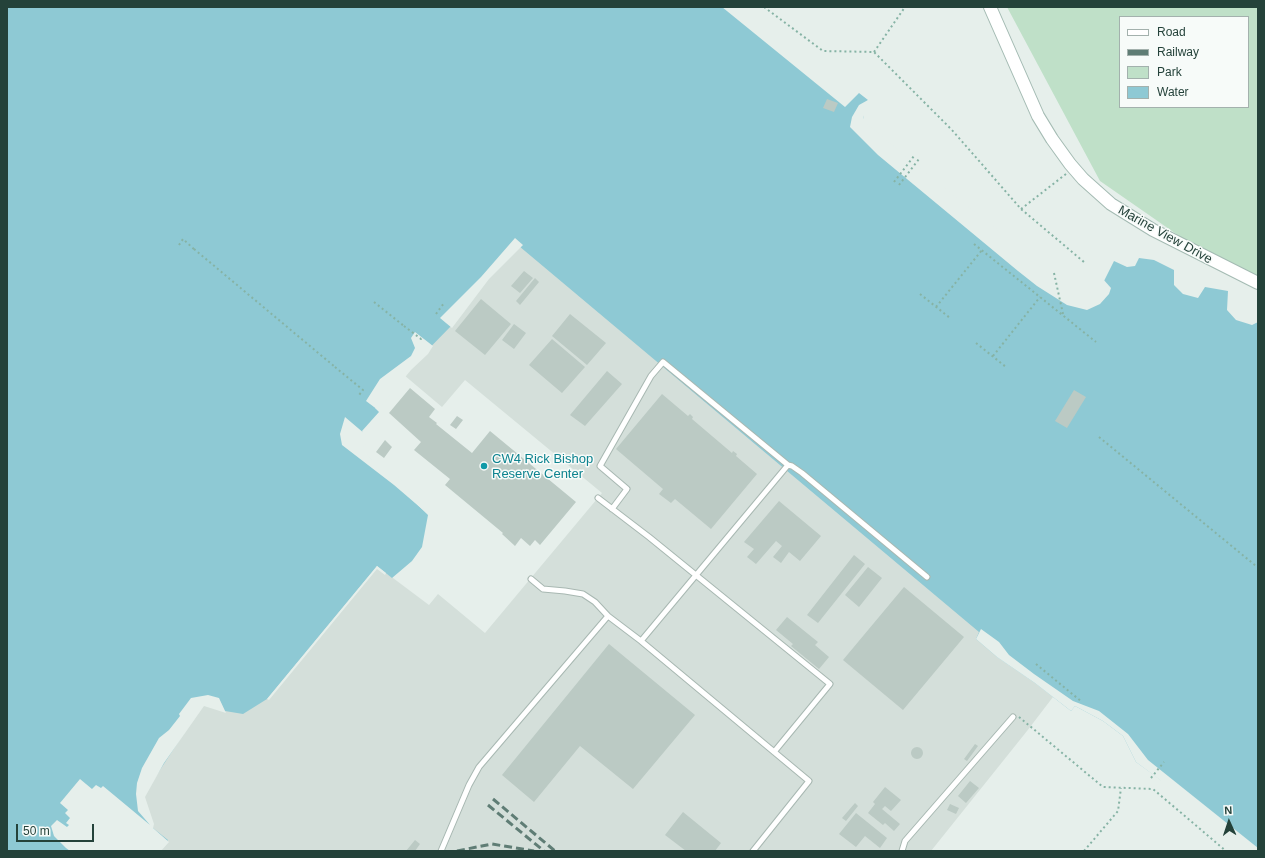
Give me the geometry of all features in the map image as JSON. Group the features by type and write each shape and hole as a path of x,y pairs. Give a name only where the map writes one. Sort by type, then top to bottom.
{"main road":[{"name":"Marine View Drive","path":"990,7 1038,116 1052,139 1074,169 1111,204 1153,230 1258,283"}],"lane":[{"path":"612,509 627,489 600,466 651,376 663,362 788,465 802,473 927,577"},
{"path":"641,641 788,465"},
{"path":"598,498 696,575 830,684 774,752"},
{"path":"531,579 543,589 583,594 596,602 608,616 641,641 809,781 753,851"},
{"path":"441,851 469,785 478,768 608,616"},
{"path":"902,851 905,841 1013,717"}],"path":[{"path":"764,7 823,51 874,52 952,130 1021,209 1084,262"},
{"path":"874,52 906,7"},
{"path":"894,182 914,156"},
{"path":"899,185 919,159"},
{"path":"1021,209 1074,169"},
{"path":"179,245 183,240 206,259"},
{"path":"974,244 1096,342"},
{"path":"194,249 363,390 359,395"},
{"path":"936,307 982,250"},
{"path":"1054,273 1063,316"},
{"path":"920,294 950,318"},
{"path":"993,356 1040,297"},
{"path":"374,302 420,339 422,337"},
{"path":"436,314 444,303"},
{"path":"396,320 404,326"},
{"path":"976,343 1006,367"},
{"path":"329,361 336,367"},
{"path":"1099,437 1256,566 1258,565"},
{"path":"1036,664 1082,702"},
{"path":"1013,717 1018,715 1103,787 1153,789 1226,851"},
{"path":"1151,778 1164,762"},
{"path":"1084,851 1118,811 1121,788"}],"shaded area":[{"path":"519,245 998,609 997,657 1053,697 931,851 159,851 143,796 163,762 203,704 377,566 429,605 438,594 485,633 602,493 465,380 442,407 404,375 488,278"}],"green space":[{"path":"1007,7 1258,7 1258,276 1182,238 1100,181"}],"water":[{"path":"7,7 722,7 845,107 859,93 868,100 862,106 864,124 1026,259 1067,288 1090,295 1099,291 1114,261 1127,267 1135,266 1139,258 1154,260 1174,270 1174,285 1183,294 1198,298 1205,287 1228,291 1227,310 1236,320 1252,325 1258,322 1258,851 1136,762 1123,736 1103,721 1075,706 1071,711 1035,683 997,657 976,639 979,632 519,246 488,278 453,324 409,369 375,408 379,412 362,431 366,441 358,447 428,515 422,547 412,561 392,578 377,566 267,699 243,714 225,711 203,704 143,796 153,828 168,840 159,851 7,851"}],"pier":[{"path":"868,100 864,107 863,117 866,123 923,171 1004,235 1027,258 1068,286 1080,291 1090,293 1098,290 1103,279 1111,288 1109,294 1100,304 1087,310 1067,305 1037,286 1018,271 878,155 850,127 852,117 859,105"},
{"path":"515,238 523,245 489,279 452,328 440,318 481,277"},
{"path":"415,332 433,346 428,354 411,370 378,410 366,401 380,379 411,356 415,348 411,338"},
{"path":"345,417 365,434 368,442 361,448 371,459 396,474 429,515 394,485 342,445 340,434"},
{"path":"377,566 386,573 385,575 377,569 269,700 267,699"},
{"path":"981,629 999,642 1009,655 1034,674 1073,701 1099,711 1128,734 1148,760 1258,848 1258,851 1239,851 1160,780 1136,762 1123,736 1103,721 1075,706 1071,711 1035,683 997,657 976,639"},
{"path":"208,695 219,698 226,713 204,706 164,763 145,797 154,824 153,828 169,842 161,851 70,851 54,836 51,826 57,820 67,827 69,825 66,823 70,818 65,813 68,810 60,803 80,779 92,789 96,785 101,788 103,786 150,825 138,811 136,794 137,783 142,768 159,738 169,730 191,698"}],"building":[{"path":"827,99 838,103 834,112 823,108"},
{"path":"524,271 533,278 520,293 511,286"},
{"path":"535,278 539,282 520,305 516,301"},
{"path":"481,299 511,324 485,355 455,331"},
{"path":"570,314 606,343 587,365 552,336"},
{"path":"514,324 526,333 514,349 502,340"},
{"path":"552,339 585,367 562,393 529,365"},
{"path":"607,371 622,384 585,426 570,415"},
{"name":"CW4 Rick Bishop Reserve Center","path":"410,388 435,409 429,417 472,453 490,431 576,502 540,545 535,540 530,546 521,538 515,546 502,534 503,533 445,485 450,479 414,450 421,442 389,413"},
{"path":"1074,390 1086,397 1067,428 1055,421"},
{"path":"662,394 688,416 690,414 693,417 692,419 732,453 733,451 737,454 736,456 757,474 711,529 675,499 671,503 659,494 663,489 616,449"},
{"path":"457,416 463,420 456,429 450,425"},
{"path":"385,440 392,447 384,458 376,452"},
{"path":"779,501 821,536 800,561 789,552 781,563 773,557 782,546 776,541 756,564 747,557 754,549 744,542"},
{"path":"854,555 865,564 818,623 807,615"},
{"path":"868,567 882,578 859,607 845,595"},
{"path":"904,587 964,637 903,710 843,660"},
{"path":"787,617 818,642 815,645 829,657 819,669 791,646 793,644 776,630"},
{"path":"609,644 695,715 633,789 580,746 534,802 502,775"},
{"path":"975,744 978,746 967,761 964,759"},
{"path":"917,747 921,749 923,753 921,757 917,759 913,757 911,753 913,749"},
{"path":"970,781 979,788 966,803 958,796"},
{"path":"885,787 901,800 891,811 885,806 882,809 900,824 894,831 885,823 883,825 868,813 875,804 873,802"},
{"path":"855,803 858,806 846,821 842,818"},
{"path":"950,804 959,808 956,814 947,810"},
{"path":"683,812 721,843 715,851 686,851 665,835"},
{"path":"856,813 887,838 880,848 865,836 856,847 839,834"},
{"path":"415,840 420,844 415,851 406,851"}],"railway":[{"path":"493,799 555,851"},
{"path":"488,805 544,851"},
{"path":"457,851 492,844 534,851"}],"place":[{"name":"CW4 Rick Bishop Reserve Center","path":"484,466"}]}
